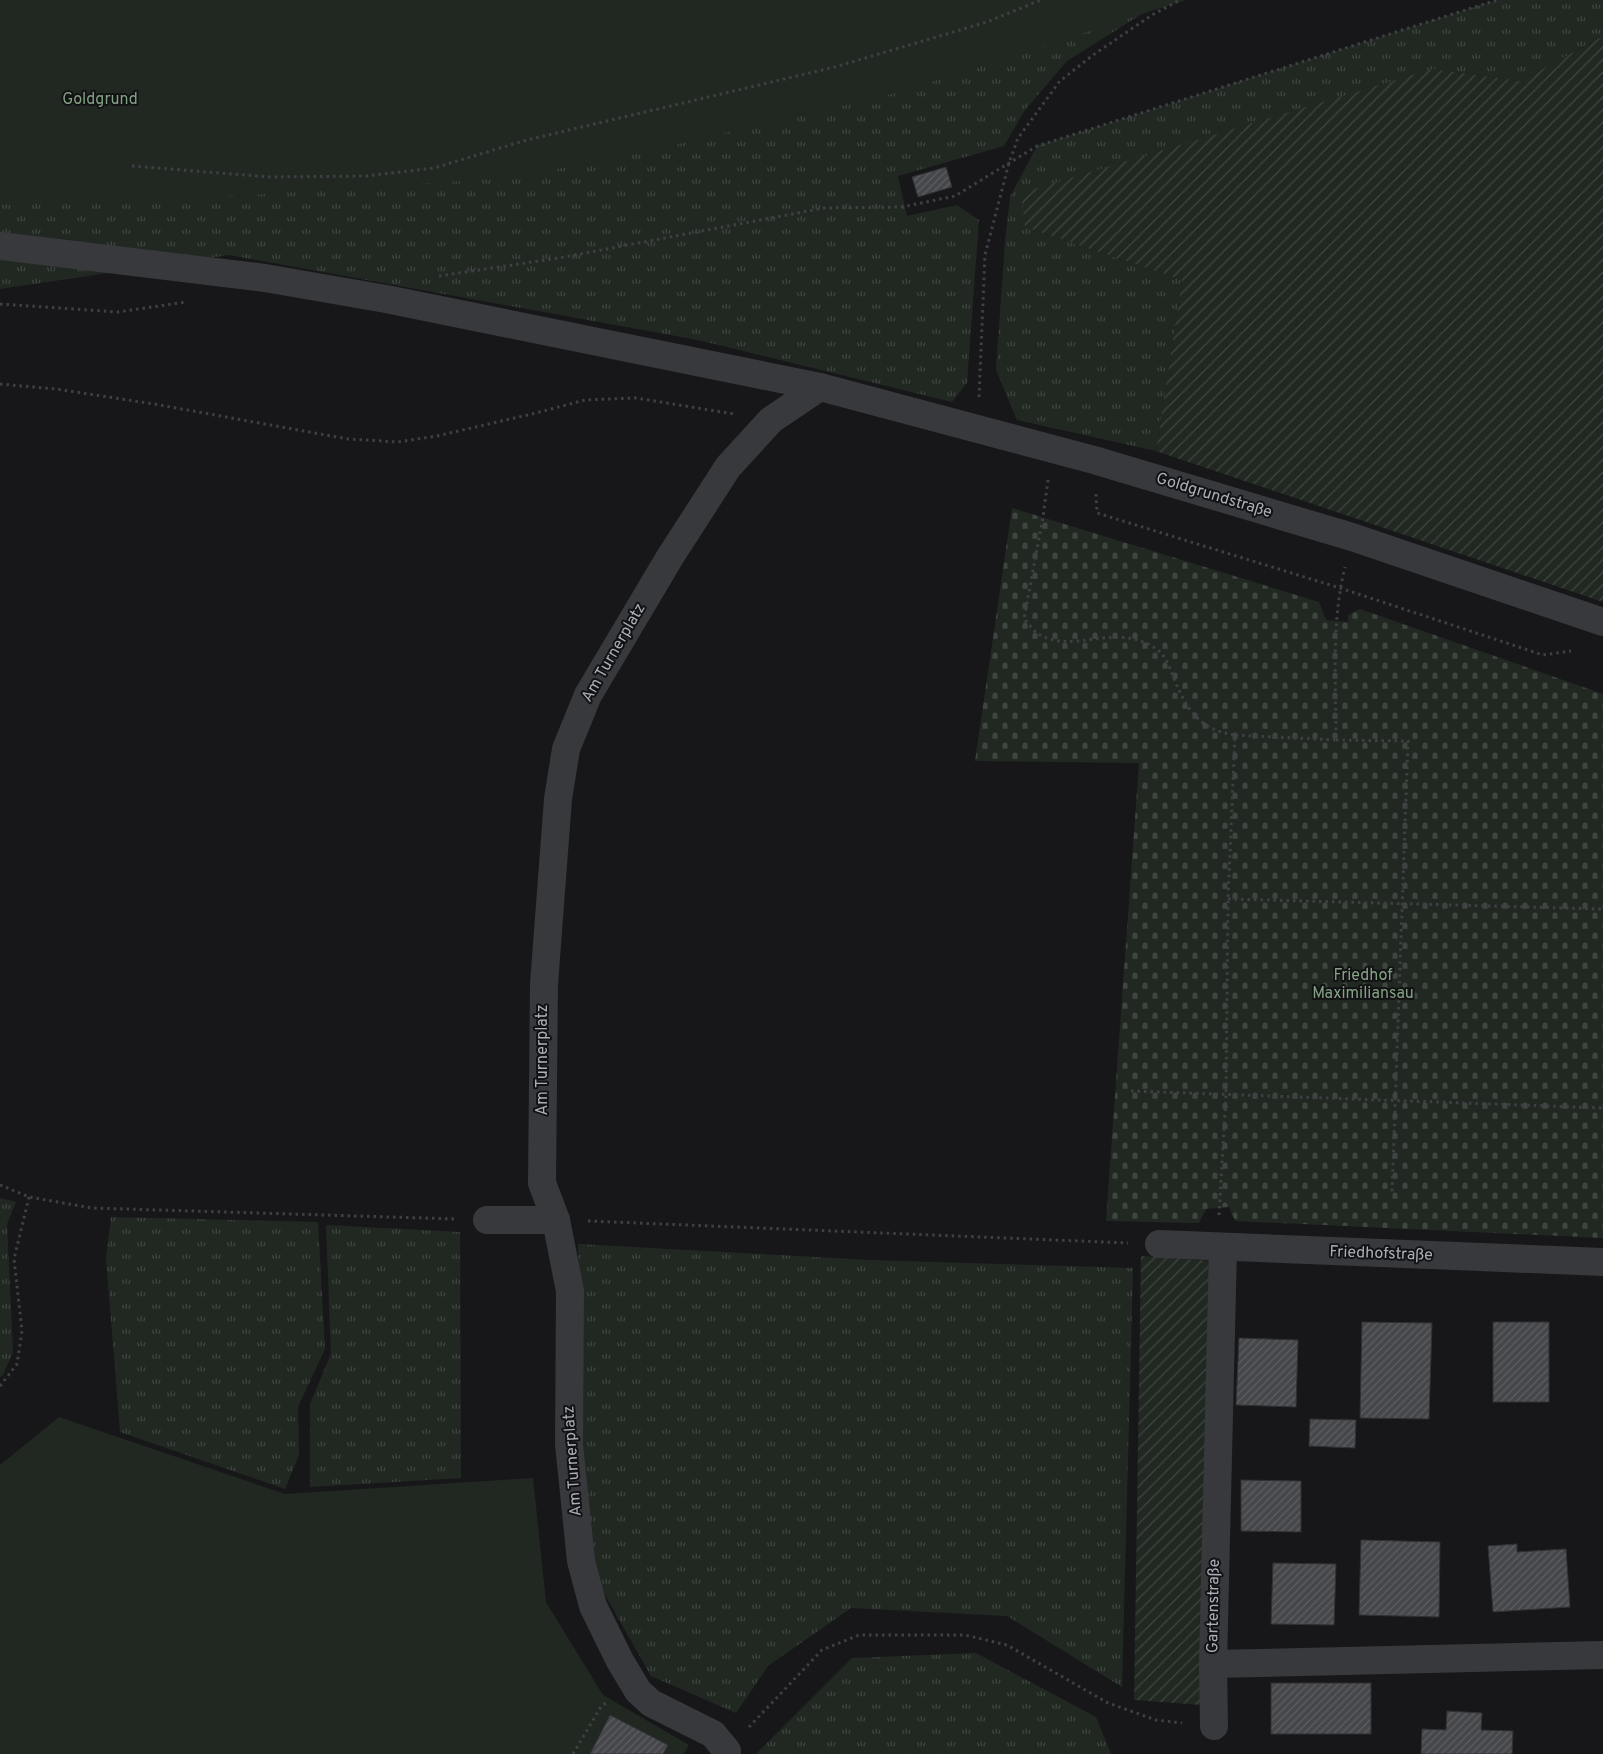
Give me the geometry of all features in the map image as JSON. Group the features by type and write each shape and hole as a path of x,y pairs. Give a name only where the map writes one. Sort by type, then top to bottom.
{"street":[{"name":"Goldgrundstraße","path":"0,246 265,278 396,301 820,388 1094,460 1352,537 1603,622"},
{"name":"Am Turnerplatz","path":"727,1752 713,1734 651,1703 638,1690 620,1661 594,1606 581,1561 569,1444 570,1291 556,1220 542,1183 544,984 558,799 566,749 588,695 670,557 728,467 771,420 820,388"},
{"path":"488,1220 556,1220"},
{"name":"Friedhofstraße","path":"1159,1244 1603,1262"},
{"name":"Gartenstraße","path":"1223,1248 1212,1664 1603,1655"},
{"path":"1212,1664 1214,1726"}],"path":[{"path":"132,166 270,177 366,176 434,168 527,140 835,67 987,22 1041,0"},
{"path":"977,428 985,255 1009,162 1018,138 1060,81 1093,55 1152,15 1180,0"},
{"path":"436,276 559,258 824,208 902,207 955,196 1037,146 1498,0"},
{"path":"0,304 118,312 192,301"},
{"path":"0,384 56,389 154,404 348,438 398,442 446,434 585,400 636,398 771,420"},
{"path":"1052,449 1043,517 1024,619 1040,635 1068,641 1110,636 1135,638 1147,643 1158,649 1167,660 1184,702 1198,720 1221,733 1336,740 1408,741 1392,1193"},
{"path":"1094,460 1097,514 1340,588 1543,655 1571,651"},
{"path":"1336,740 1337,621 1340,588 1352,537"},
{"path":"1223,1248 1218,1208 1226,1095 1228,899 1235,735"},
{"path":"1228,899 1603,910"},
{"path":"1131,1091 1603,1108"},
{"path":"0,1184 29,1197 92,1208 488,1220"},
{"path":"0,1386 17,1364 22,1331 14,1259 29,1197"},
{"path":"556,1220 1159,1244"},
{"path":"727,1752 822,1650 859,1635 965,1635 1007,1645 1108,1703 1156,1720 1214,1726"},
{"path":"573,1754 602,1705 638,1690"}],"green space":[{"path":"0,0 1164,0 1067,61 1025,110 1004,146 898,176 907,216 957,205 979,220 967,383 952,402 698,340 229,255 0,289"},
{"name":"Goldgrund","path":"0,0 1186,0 896,93 600,162 492,179 251,195 0,204"},
{"path":"1497,0 1603,0 1603,36 1521,81 1432,69 1025,227 1182,280 1156,451 1017,420 996,370 1005,241 1010,197 1037,146"},
{"path":"1603,36 1603,602 1156,451 1182,280 1025,227 1021,193 1432,69 1521,81"},
{"name":"Friedhof Maximiliansau","path":"1012,508 1319,602 1326,620 1348,622 1348,615 1360,609 1603,694 1603,1238 1235,1221 1229,1207 1206,1209 1199,1223 1106,1221 1139,763 975,761"},
{"path":"0,1198 16,1202 7,1224 13,1352 3,1375 0,1377"},
{"path":"111,1217 318,1222 325,1349 298,1407 299,1455 285,1489 120,1432 106,1258"},
{"path":"326,1225 460,1232 461,1478 310,1487 310,1404 331,1354"},
{"path":"578,1244 869,1260 1133,1268 1122,1687 1007,1616 851,1608 768,1666 736,1713 651,1676 596,1579 582,1434"},
{"path":"1141,1256 1212,1261 1201,1705 1134,1700"},
{"path":"59,1417 285,1494 533,1478 546,1602 603,1695 689,1745 684,1754 0,1754 0,1465"},
{"path":"976,1653 1096,1717 1111,1754 756,1754 852,1658"}],"building":[{"path":"946,167 952,187 918,197 912,177"},
{"path":"1362,1322 1432,1323 1429,1419 1360,1418"},
{"path":"1493,1322 1549,1322 1549,1402 1493,1402"},
{"path":"1239,1338 1298,1340 1296,1407 1236,1405"},
{"path":"1310,1419 1356,1420 1355,1448 1309,1446"},
{"path":"1241,1480 1301,1481 1301,1532 1241,1531"},
{"path":"1361,1540 1440,1542 1439,1617 1359,1615"},
{"path":"1517,1544 1517,1552 1566,1549 1570,1607 1493,1612 1488,1546"},
{"path":"1273,1563 1336,1564 1334,1625 1271,1624"},
{"path":"1271,1683 1371,1683 1371,1734 1271,1734"},
{"path":"1447,1711 1482,1713 1481,1730 1513,1731 1512,1754 1421,1754 1422,1729 1446,1730"},
{"path":"610,1715 668,1745 663,1754 590,1754"}]}
